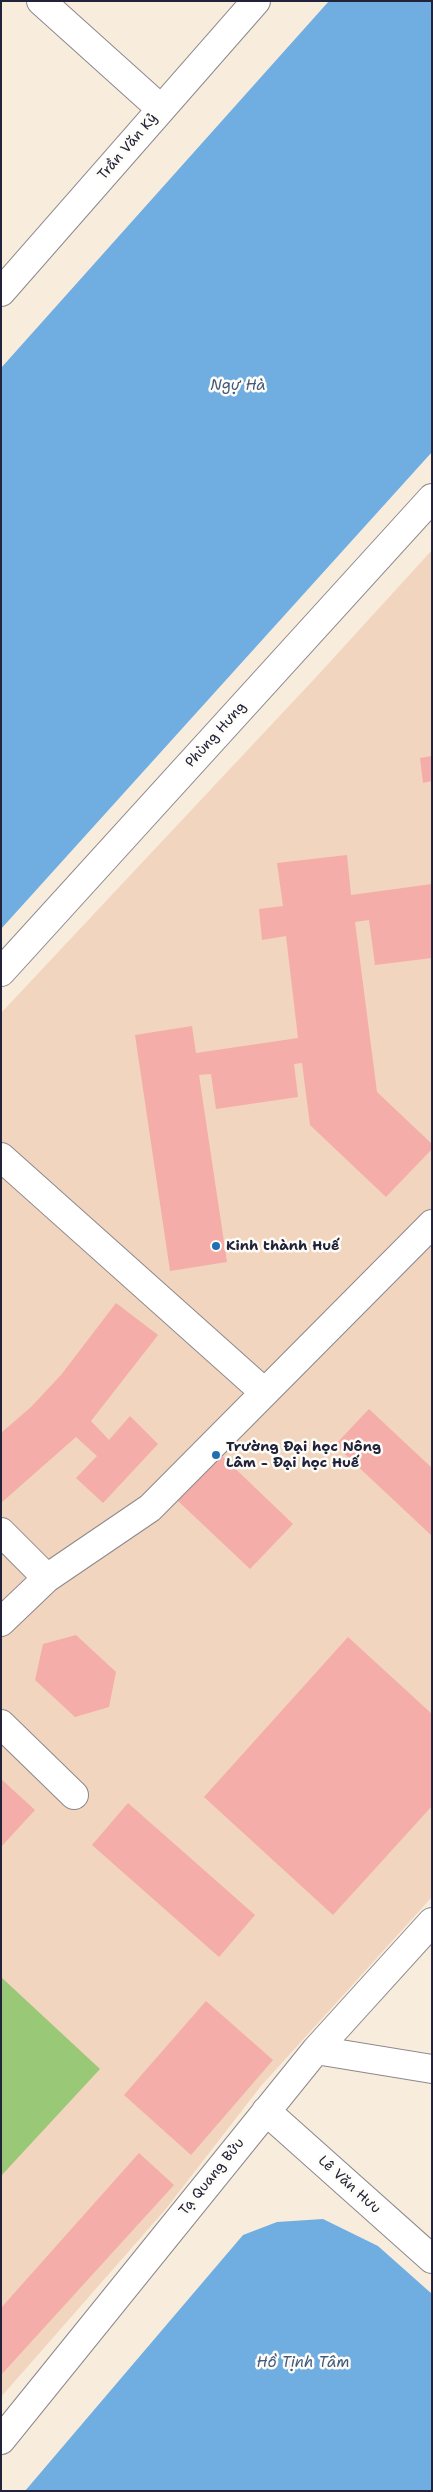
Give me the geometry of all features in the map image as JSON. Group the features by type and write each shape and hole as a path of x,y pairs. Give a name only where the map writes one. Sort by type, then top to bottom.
{"street":[{"path":"41,1 161,109"},
{"name":"Trần Văn Kỷ","path":"1,292 256,1"},
{"name":"Phùng Hưng","path":"1,972 432,498"},
{"path":"1,1157 264,1392"},
{"path":"1,1622 47,1578 150,1508 432,1224"},
{"path":"1,1532 47,1578"},
{"path":"1,1724 74,1795"},
{"name":"Tạ Quang Bửu","path":"1,2440 316,2050 432,1922"},
{"path":"316,2050 432,2070"},
{"name":"Lê Văn Hưu","path":"266,2111 432,2260"}],"shaded area":[{"name":"Trường Đại học Nông Lâm - Đại học Huế","path":"432,550 432,1897 261,2086 165,2210 1,2397 1,1013 318,675"}],"green space":[{"path":"1,1977 100,2069 1,2176"}],"water":[{"name":"Ngự Hà","path":"329,1 432,1 432,452 1,929 1,368"},
{"name":"Hồ Tịnh Tâm","path":"323,2219 378,2246 432,2294 432,2491 25,2491 243,2235 277,2222"}],"building":[{"path":"432,756 432,781 423,783 420,758"},
{"path":"347,855 351,895 432,884 432,958 375,965 369,920 355,922 377,1092 432,1144 432,1149 386,1197 310,1125 302,1063 294,1064 298,1097 216,1109 211,1074 199,1075 227,1262 170,1271 135,1035 192,1026 196,1053 298,1038 286,936 262,940 259,909 283,906 277,863"},
{"path":"116,1303 158,1335 91,1421 109,1440 130,1416 158,1444 103,1503 76,1478 97,1456 76,1437 1,1503 1,1433 31,1407 61,1375"},
{"path":"369,1409 432,1468 432,1536 335,1445"},
{"path":"220,1454 293,1524 250,1569 177,1500"},
{"path":"76,1635 116,1672 109,1707 75,1717 35,1680 43,1644"},
{"path":"348,1637 432,1714 432,1806 333,1915 204,1797"},
{"path":"1,1779 35,1810 1,1847"},
{"path":"128,1803 255,1915 219,1957 92,1845"},
{"path":"206,2001 273,2060 191,2155 124,2095"},
{"path":"139,2153 174,2185 1,2375 1,2308"}],"place":[{"name":"Kinh thành Huế","path":"216,1246"},
{"name":"Trường Đại học Nông Lâm - Đại học Huế","path":"216,1455"}]}
